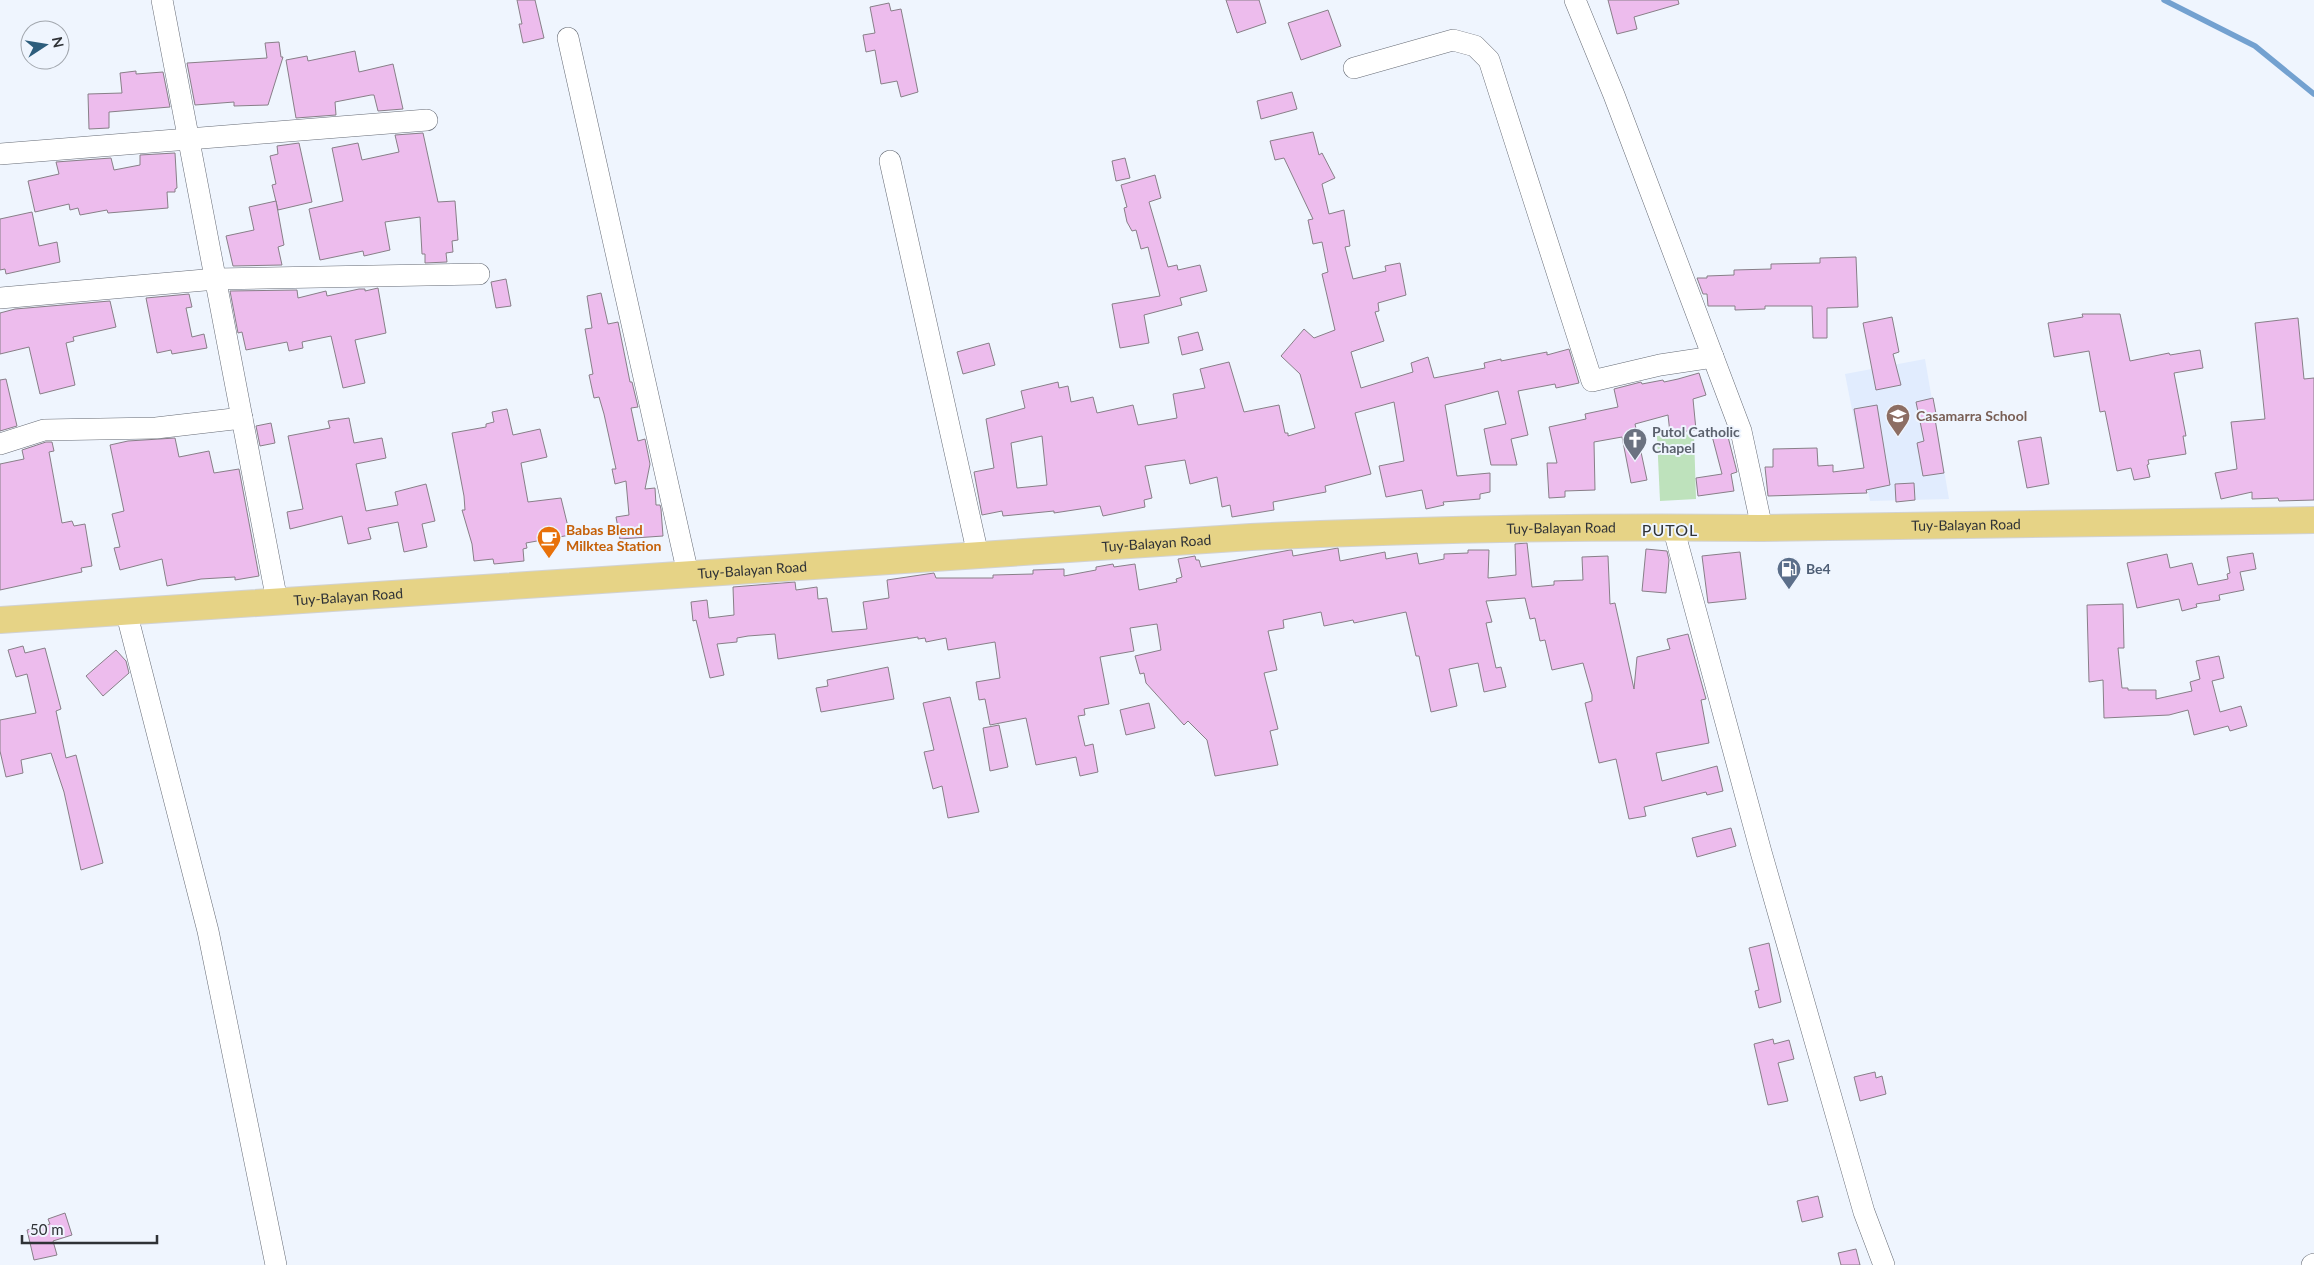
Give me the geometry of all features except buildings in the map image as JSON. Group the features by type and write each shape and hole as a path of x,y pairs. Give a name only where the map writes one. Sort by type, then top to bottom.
{"main road":[{"name":"Tuy-Balayan Road","path":"0,620 978,555 1366,532 2314,520"}],"street":[{"path":"162,0 276,601"},
{"path":"1575,0 1614,95 1741,431 1762,528"},
{"path":"568,38 688,574"},
{"path":"1354,68 1452,40 1475,46 1489,60 1592,381 1660,365 1713,357"},
{"path":"0,154 189,137 427,120"},
{"path":"890,161 978,555"},
{"path":"0,298 216,279 480,274"},
{"path":"0,444 44,430 156,428 242,418"},
{"path":"1673,528 1764,861 1864,1212 1884,1265"},
{"path":"126,611 208,931 276,1265"}],"shaded area":[{"name":"Casamarra School","path":"1925,359 1949,499 1870,501 1845,374"}],"green space":[{"path":"1694,434 1696,499 1660,501 1657,436"}],"waterway":[{"path":"2164,0 2255,46 2314,94"}],"place":[{"name":"Casamarra School","path":"1898,437"},
{"name":"Putol Catholic Chapel","path":"1635,461"},
{"name":"Babas Blend Milktea Station","path":"549,559"},
{"name":"Be4","path":"1789,590"}],"district":[{"name":"PUTOL","path":"1670,530"}]}
